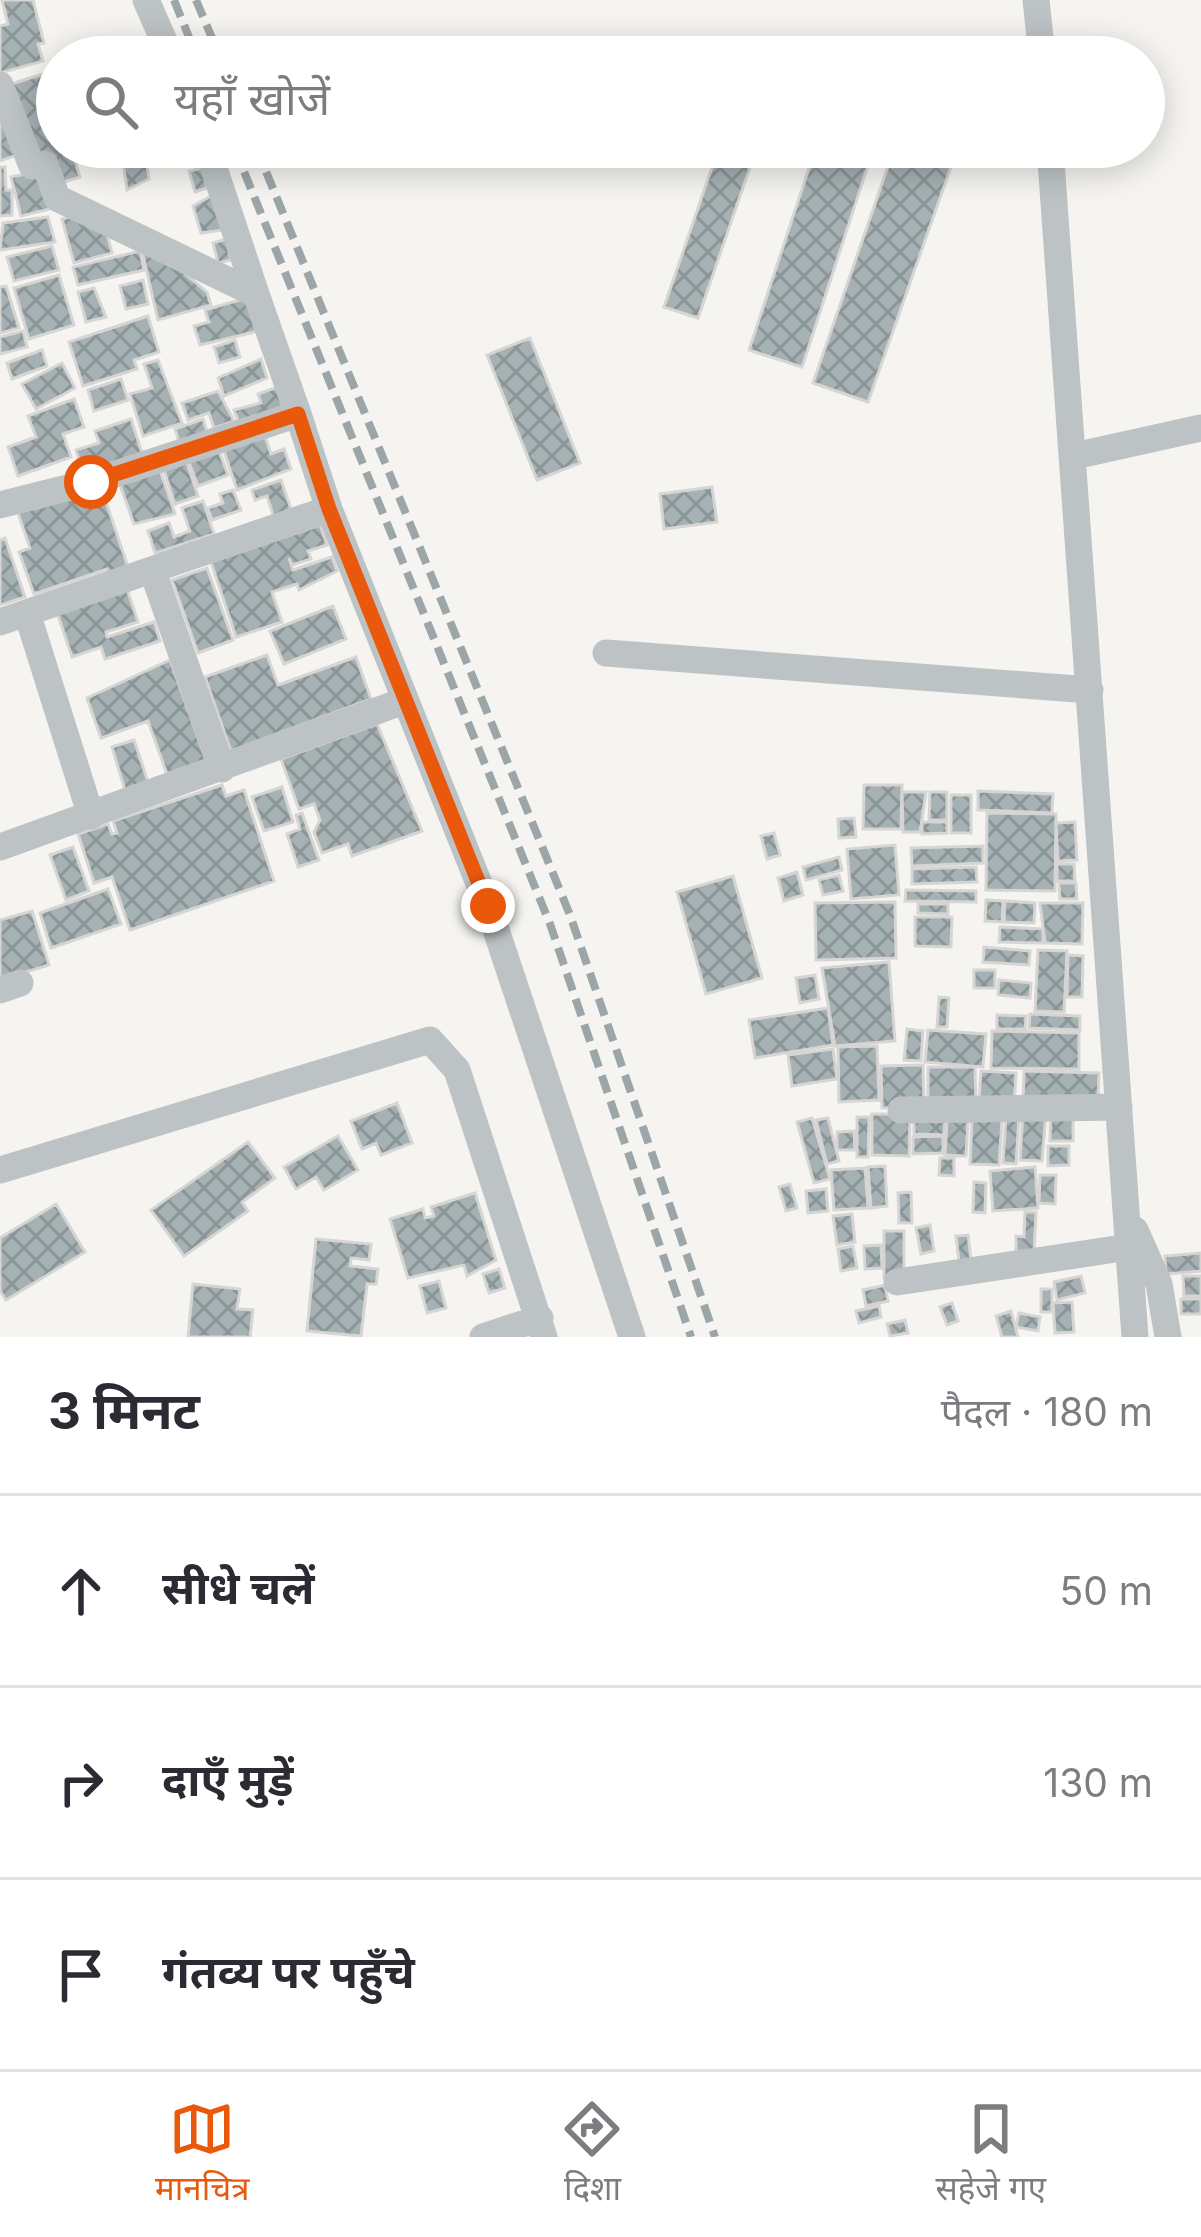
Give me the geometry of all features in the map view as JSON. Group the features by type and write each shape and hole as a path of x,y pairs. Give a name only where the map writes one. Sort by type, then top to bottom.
{"street":[{"path":"146,0 162,36"},
{"path":"1036,0 1040,36"},
{"path":"0,85 32,166 36,165"},
{"path":"46,168 57,198 256,294"},
{"path":"214,168 329,509 488,906 632,1337"},
{"path":"1052,168 1135,1337"},
{"path":"0,505 110,476 298,414"},
{"path":"1074,456 1201,428"},
{"path":"91,816 14,617 329,509"},
{"path":"153,572 222,769"},
{"path":"606,653 1090,690"},
{"path":"0,847 404,701"},
{"path":"0,1170 430,1040 457,1070 542,1327 483,1337"},
{"path":"902,1110 1119,1107"},
{"path":"1126,1210 1159,1284 1168,1337"},
{"path":"897,1282 1129,1247"}],"building":[{"path":"2,0 33,0 42,36 36,36 36,63 0,73 0,26 8,24"},
{"path":"36,76 36,165 33,162 8,85"},
{"path":"0,104 17,155 0,161"},
{"path":"0,167 5,167 6,190 12,190 12,215 0,216"},
{"path":"38,168 77,168 80,177 54,185"},
{"path":"124,168 147,168 149,179 127,190"},
{"path":"202,168 207,188 195,192 189,171"},
{"path":"712,168 750,168 698,318 664,307"},
{"path":"809,168 867,168 802,367 749,350"},
{"path":"887,168 951,168 868,402 813,383"},
{"path":"44,170 54,208 21,216 11,177"},
{"path":"213,195 223,230 201,233 193,206"},
{"path":"75,215 104,222 112,253 74,263 62,219"},
{"path":"48,217 55,242 0,250 3,223"},
{"path":"226,239 231,260 218,263 213,243"},
{"path":"52,246 59,270 14,281 7,257"},
{"path":"153,247 207,292 211,305 158,320 142,251"},
{"path":"140,251 144,270 78,285 73,267"},
{"path":"59,275 74,325 29,339 14,288"},
{"path":"143,280 148,304 126,309 120,286"},
{"path":"6,286 19,328 0,333 0,287"},
{"path":"94,288 106,317 86,322 78,292"},
{"path":"253,296 263,330 200,345 194,326 209,322 205,310"},
{"path":"148,316 159,352 134,360 137,369 83,386 69,342"},
{"path":"23,331 27,347 0,354 0,337"},
{"path":"530,338 580,463 537,480 487,355"},
{"path":"235,340 240,357 219,363 214,347"},
{"path":"42,350 47,366 12,379 7,363"},
{"path":"261,359 267,378 224,396 218,378"},
{"path":"158,360 182,423 143,436 130,394 152,388 144,364"},
{"path":"62,363 75,388 36,409 22,384"},
{"path":"121,379 128,400 94,411 88,390"},
{"path":"283,385 291,409 239,423 234,410 261,403 258,394"},
{"path":"218,391 234,421 214,428 209,413 188,420 182,403"},
{"path":"74,399 84,427 63,434 71,457 18,476 8,447 36,437 28,416"},
{"path":"131,419 145,462 86,482 76,450 99,443 95,431"},
{"path":"203,419 208,435 182,451 175,429"},
{"path":"262,428 271,454 284,449 291,469 237,490 221,442"},
{"path":"219,451 228,475 198,486 189,462"},
{"path":"186,460 198,496 175,504 163,467"},
{"path":"159,468 175,514 134,524 119,482"},
{"path":"281,480 293,515 275,521 267,496 255,500 252,490"},
{"path":"101,487 129,570 110,577 107,569 34,594 19,552 30,548 17,510"},
{"path":"712,487 717,522 664,529 660,494"},
{"path":"233,490 241,510 212,520 208,508 223,503 220,494"},
{"path":"203,501 214,534 155,553 148,531 169,523 174,537 190,531 182,508"},
{"path":"320,525 327,545 308,551 311,559 292,565 289,558 293,570 332,557 337,571 299,590 297,584 272,592 282,622 236,637 211,562"},
{"path":"5,538 25,597 0,605 0,540"},
{"path":"207,568 233,640 198,653 172,580"},
{"path":"127,589 138,622 106,632 107,637 154,622 160,641 105,659 101,647 72,657 57,612"},
{"path":"333,606 346,639 284,664 270,631"},
{"path":"267,655 278,685 356,657 371,699 231,751 205,677"},
{"path":"170,660 206,760 167,774 148,721 101,738 87,698"},
{"path":"377,724 422,831 352,856 348,844 322,853 314,832 320,820 314,804 299,809 281,759"},
{"path":"134,740 148,782 125,790 112,747"},
{"path":"222,785 226,796 244,790 274,881 130,930 112,877 94,883 78,834 108,824 112,834 117,833 113,821"},
{"path":"864,785 902,785 901,829 863,829"},
{"path":"282,787 293,822 264,831 252,797"},
{"path":"978,791 1053,794 1052,813 978,810"},
{"path":"902,792 926,792 920,832 903,832"},
{"path":"930,792 947,792 947,820 929,820"},
{"path":"951,795 971,795 971,833 951,833"},
{"path":"302,813 319,860 298,867 287,834 300,829 296,815"},
{"path":"987,813 1056,814 1055,891 986,890"},
{"path":"854,818 856,837 839,838 838,819"},
{"path":"922,822 947,822 947,833 922,834"},
{"path":"1075,822 1077,860 1058,861 1056,823"},
{"path":"774,833 780,855 767,859 761,836"},
{"path":"895,845 899,895 851,899 847,849"},
{"path":"983,846 983,863 912,866 911,848"},
{"path":"73,847 89,891 66,900 50,855"},
{"path":"839,857 842,870 806,880 803,867"},
{"path":"1057,864 1074,864 1075,881 1057,881"},
{"path":"976,867 977,882 912,884 912,869"},
{"path":"797,872 803,895 784,901 778,878"},
{"path":"839,875 843,891 823,895 819,880"},
{"path":"733,876 762,978 706,994 677,892"},
{"path":"1059,883 1076,883 1077,899 1060,899"},
{"path":"108,889 121,924 51,948 40,913"},
{"path":"906,890 976,891 976,902 905,901"},
{"path":"986,900 1003,901 1002,922 985,921"},
{"path":"1005,901 1035,903 1034,923 1004,922"},
{"path":"895,902 896,958 816,960 815,903"},
{"path":"1040,903 1083,903 1082,944 1045,943"},
{"path":"918,904 948,904 948,914 918,913"},
{"path":"32,911 49,965 0,980 0,920"},
{"path":"915,917 952,917 951,947 915,946"},
{"path":"1000,927 1043,929 1043,943 999,942"},
{"path":"984,947 1030,951 1029,965 983,962"},
{"path":"1038,950 1067,951 1064,1012 1035,1011"},
{"path":"1068,955 1083,956 1082,997 1067,997"},
{"path":"889,962 895,1041 835,1046 822,968"},
{"path":"974,970 995,970 995,988 974,988"},
{"path":"815,975 819,999 800,1003 796,978"},
{"path":"999,980 1031,983 1030,998 998,995"},
{"path":"939,997 949,998 947,1027 937,1027"},
{"path":"828,1008 833,1045 755,1058 749,1020"},
{"path":"1030,1014 1080,1016 1080,1030 1029,1028"},
{"path":"997,1015 1026,1016 1025,1029 997,1029"},
{"path":"907,1029 923,1031 921,1061 904,1060"},
{"path":"928,1030 986,1034 983,1067 925,1062"},
{"path":"992,1031 1079,1033 1079,1069 991,1068"},
{"path":"877,1046 879,1100 839,1102 838,1047"},
{"path":"833,1049 837,1079 792,1086 788,1055"},
{"path":"923,1065 924,1106 882,1108 881,1066"},
{"path":"928,1067 975,1067 976,1107 928,1108"},
{"path":"981,1071 1016,1073 1014,1106 979,1104"},
{"path":"1024,1071 1099,1073 1098,1102 1023,1101"},
{"path":"397,1103 412,1143 381,1155 376,1143 362,1149 351,1121"},
{"path":"1051,1111 1073,1112 1073,1141 1050,1141"},
{"path":"1023,1113 1046,1114 1042,1161 1020,1160"},
{"path":"872,1114 910,1114 909,1156 872,1155"},
{"path":"1006,1116 1019,1117 1016,1164 1003,1163"},
{"path":"857,1117 869,1117 868,1157 857,1157"},
{"path":"812,1118 830,1179 814,1183 797,1122"},
{"path":"828,1118 839,1161 827,1164 816,1120"},
{"path":"914,1118 945,1119 944,1135 914,1134"},
{"path":"972,1118 1002,1119 999,1165 970,1164"},
{"path":"947,1120 968,1121 966,1156 945,1155"},
{"path":"854,1131 855,1150 837,1150 837,1132"},
{"path":"338,1136 358,1170 324,1190 316,1177 296,1189 284,1167"},
{"path":"943,1136 943,1153 913,1154 913,1137"},
{"path":"248,1142 275,1178 242,1202 248,1211 184,1256 151,1210"},
{"path":"1048,1146 1069,1146 1069,1165 1048,1166"},
{"path":"940,1158 954,1158 954,1176 939,1175"},
{"path":"885,1166 887,1206 871,1208 868,1167"},
{"path":"1035,1167 1038,1208 993,1211 990,1171"},
{"path":"865,1168 868,1208 834,1210 831,1170"},
{"path":"1040,1175 1056,1175 1055,1204 1039,1203"},
{"path":"974,1182 986,1183 985,1213 973,1212"},
{"path":"790,1184 797,1208 786,1211 779,1187"},
{"path":"826,1189 828,1211 808,1213 806,1191"},
{"path":"911,1192 912,1223 899,1223 898,1193"},
{"path":"475,1193 496,1260 467,1276 464,1265 408,1278 390,1219 423,1209 425,1218 434,1216 431,1207"},
{"path":"56,1204 85,1252 6,1300 0,1291 0,1238"},
{"path":"1025,1212 1036,1212 1034,1252 1016,1251 1016,1236 1024,1237"},
{"path":"852,1214 855,1242 837,1245 833,1216"},
{"path":"930,1225 934,1251 921,1254 916,1228"},
{"path":"884,1231 904,1231 904,1278 884,1278"},
{"path":"968,1235 971,1260 959,1261 956,1236"},
{"path":"316,1239 371,1244 369,1260 351,1258 350,1266 378,1269 376,1284 367,1284 361,1336 307,1331"},
{"path":"881,1245 882,1268 865,1269 864,1246"},
{"path":"853,1246 857,1268 841,1271 838,1249"},
{"path":"1201,1253 1201,1271 1166,1274 1165,1256"},
{"path":"499,1269 505,1288 489,1293 483,1274"},
{"path":"1081,1276 1085,1293 1057,1300 1054,1282"},
{"path":"1183,1276 1201,1276 1201,1296 1184,1296"},
{"path":"439,1281 446,1308 427,1313 420,1286"},
{"path":"193,1284 240,1289 237,1309 253,1310 250,1337 188,1337"},
{"path":"885,1285 888,1301 866,1306 863,1290"},
{"path":"1041,1289 1052,1289 1052,1312 1041,1312"},
{"path":"1181,1299 1201,1299 1201,1314 1181,1314"},
{"path":"1072,1302 1074,1332 1055,1333 1053,1303"},
{"path":"952,1303 958,1321 947,1325 940,1307"},
{"path":"879,1306 881,1317 859,1323 856,1311"},
{"path":"1011,1311 1018,1337 1002,1337 996,1316"},
{"path":"1019,1313 1040,1317 1038,1331 1016,1327"},
{"path":"905,1320 908,1333 890,1336 887,1324"}],"railway":[{"path":"174,0 189,36"},
{"path":"196,0 211,36"},
{"path":"243,168 550,924 691,1337"},
{"path":"265,168 570,915 715,1337"}],"route":[{"path":"91,482 298,414 329,509 438,791 488,906"}]}
